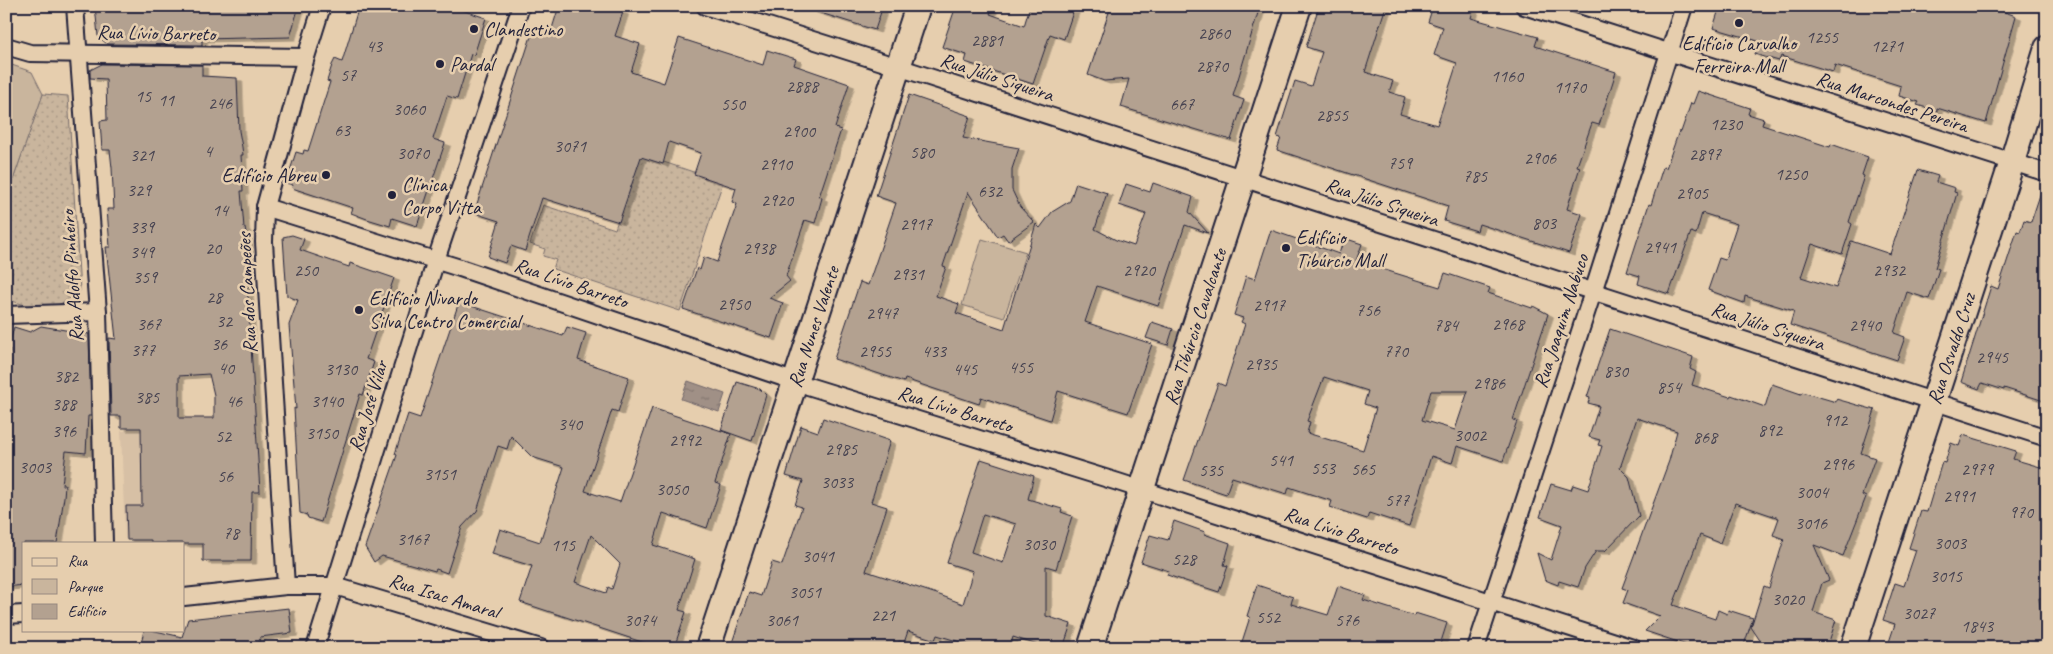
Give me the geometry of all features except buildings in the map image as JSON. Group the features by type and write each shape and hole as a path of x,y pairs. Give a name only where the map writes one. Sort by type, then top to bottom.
{"street":[{"name":"Rua Adolfo Pinheiro","path":"75,6 77,53 98,312 104,542"},
{"name":"Rua dos Campeões","path":"286,586 264,242 265,207 322,6"},
{"name":"Rua José Vilar","path":"314,648 436,260 521,6"},
{"name":"Rua Júlio Siqueira","path":"704,6 2047,438"},
{"name":"Rua Nunes Valente","path":"708,648 918,6"},
{"name":"Rua Tibúrcio Cavalcante","path":"1090,648 1299,6"},
{"name":"Rua Marcondes Pereira","path":"1524,6 2047,174"},
{"name":"Rua Joaquim Nabuco","path":"1476,648 1594,292 1684,6"},
{"name":"Rua Lívio Barreto","path":"6,46 30,53 306,57"},
{"name":"Rua Osvaldo Cruz","path":"1853,648 1932,401 2012,162 2047,48"},
{"name":"Rua Lívio Barreto","path":"265,207 436,260 795,382 1141,490 1633,648"},
{"path":"6,315 98,312"},
{"name":"Rua Isac Amaral","path":"185,597 286,586 335,586 541,648"},
{"path":"6,616 22,614"}],"shaded area":[{"path":"188,428 151,537 125,539 121,431"}],"green space":[{"path":"6,63 32,72 43,94 6,200"},
{"path":"43,94 68,96 80,291 61,304 45,308 28,306 6,299 6,200"},
{"path":"640,154 723,182 680,311 553,269 556,260 543,256 545,249 530,244 543,205 615,229"},
{"path":"982,239 1026,252 1004,318 962,305"}],"water":[{"path":"688,381 725,394 719,412 681,399"}],"place":[{"name":"Edifício Carvalho Ferreira Mall","path":"1739,23"},
{"name":"Clandestino","path":"474,29"},
{"name":"Pardal","path":"440,64"},
{"name":"Edifício Abreu","path":"326,175"},
{"name":"Clínica Corpo Vitta","path":"392,195"},
{"name":"Edifício Tibúrcio Mall","path":"1286,248"},
{"name":"Edifício Nivardo Silva Centro Comercial","path":"359,310"}]}
